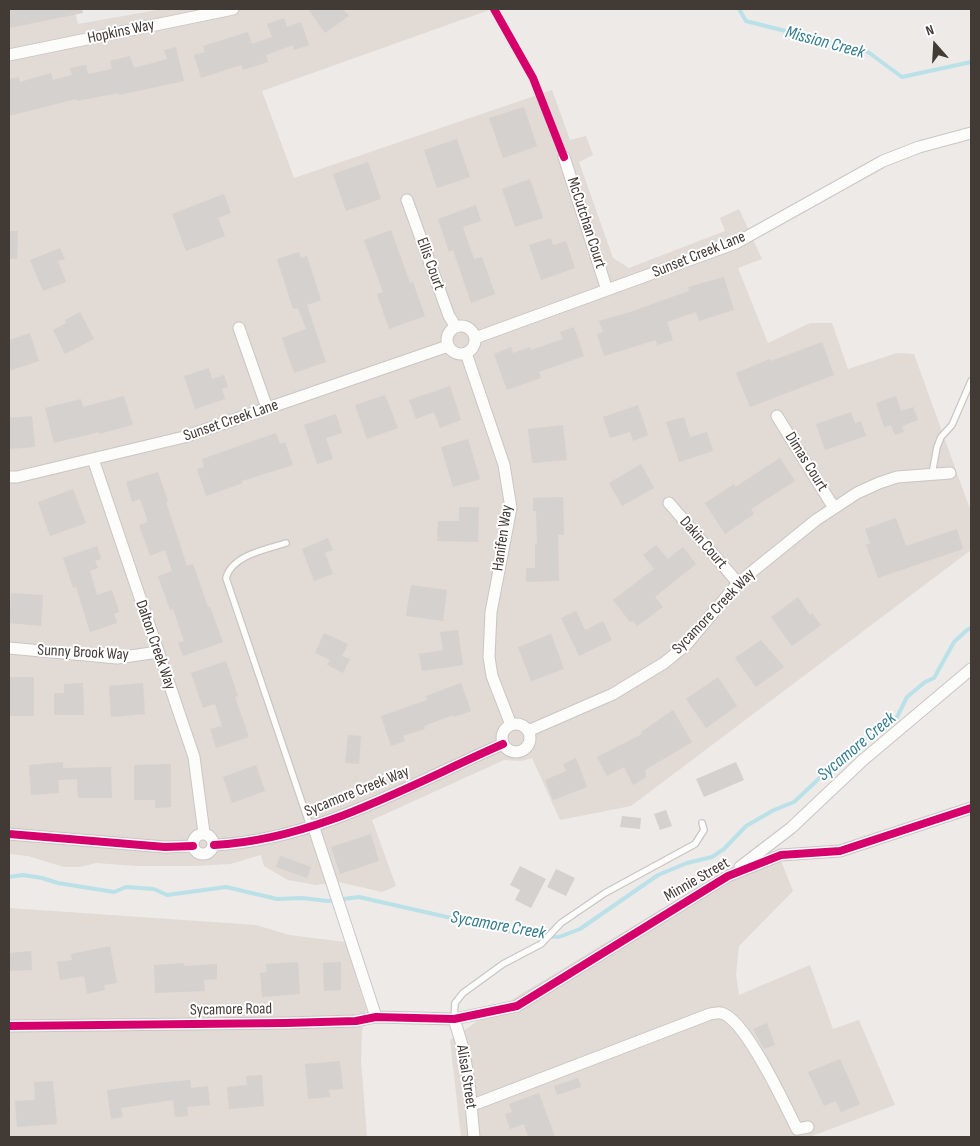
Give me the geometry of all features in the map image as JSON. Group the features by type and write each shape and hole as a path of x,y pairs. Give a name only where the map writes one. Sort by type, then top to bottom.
{"street":[{"name":"Hopkins Way","path":"9,55 233,9"},
{"name":"Sunset Creek Lane","path":"475,338 736,243 883,161 918,147 971,134"},
{"name":"McCutchan Court","path":"564,157 607,290"},
{"name":"Ellis Court","path":"407,200 449,316 456,327"},
{"path":"456,327 467,328 473,333 475,338 473,348 466,353 453,352 448,346 448,335 456,327"},
{"path":"239,328 267,408"},
{"name":"Sunset Creek Lane","path":"9,477 17,477 184,437 448,346"},
{"name":"Hanifen Way","path":"466,353 504,465 511,508 491,612 488,657 492,676 511,725"},
{"name":"Dimas Court","path":"777,416 834,508"},
{"name":"Dalton Creek Way","path":"93,459 194,756 204,833"},
{"name":"Sycamore Creek Way","path":"528,731 613,694 664,663 686,645 738,583 787,542 857,493 897,477 950,473"},
{"name":"Dakin Court","path":"669,503 738,583"},
{"name":"Sunny Brook Way","path":"9,648 117,658 158,652"},
{"path":"728,876 791,828 863,760 971,669"},
{"path":"511,725 522,726 528,731 530,742 522,751 508,750 503,744 503,733 507,727 511,725"},
{"name":"Sycamore Creek Way","path":"214,845 250,842 311,826 389,796 503,744"},
{"name":"Minnie Street","path":"454,1018 517,1006 728,876 781,855 840,851 971,808"},
{"path":"311,826 376,1017"},
{"path":"204,833 211,836 214,845 210,852 204,854 198,853 193,846 197,836 204,833"},
{"path":"9,834 165,847 193,846"},
{"path":"471,1104 496,1097 710,1014 720,1012 740,1027 769,1075 797,1128 808,1128"},
{"name":"Sycamore Road","path":"9,1026 356,1021 376,1017 454,1018"},
{"name":"Alisal Street","path":"454,1018 463,1048 474,1137"}],"lane":[{"path":"932,474 941,437 952,425 971,381"},
{"path":"286,543 243,559 228,571 226,578 311,826"},
{"path":"454,1018 455,1003 463,993 503,964 542,943 561,923 605,894 695,844 704,830 702,823"}],"shaded area":[{"path":"9,9 74,9 78,24 163,9 492,9 262,91 294,178 552,90 570,140 586,136 593,155 579,162 613,258 629,268 725,231 720,218 739,209 762,259 738,268 768,343 810,323 832,323 848,369 897,353 914,354 971,512 971,550 631,806 560,820 532,758 521,761 504,760 372,820 396,886 382,892 339,882 316,885 288,880 264,866 261,855 230,864 136,866 96,863 80,867 64,867 28,856 9,854"},
{"path":"777,851 793,891 739,946 736,974 739,995 810,965 833,1029 859,1020 895,1105 809,1137 461,1137 450,1040 488,1014 708,881 730,869"},
{"path":"9,908 256,925 289,935 345,942 366,1009 362,1031 361,1060 367,1137 9,1137"}],"building":[{"path":"9,9 82,9 83,13 9,28"},
{"path":"308,9 343,9 349,16 325,33"},
{"path":"284,18 287,27 301,22 309,45 294,50 293,45 266,55 268,62 243,70 241,65 201,78 194,55 205,52 203,46 248,32 252,44 272,37 267,24"},
{"path":"176,47 184,81 119,95 118,93 77,101 76,99 9,116 9,79 19,77 20,82 51,73 53,80 72,75 70,68 86,65 88,74 112,69 110,61 130,56 134,68 167,59 164,50"},
{"path":"524,107 537,146 503,158 489,118"},
{"path":"457,139 470,177 437,188 424,150"},
{"path":"368,162 381,199 346,211 333,174"},
{"path":"530,179 543,218 515,227 502,189"},
{"path":"224,194 231,213 218,218 225,236 186,251 172,214"},
{"path":"476,205 481,221 463,227 474,259 482,257 495,294 471,303 453,250 449,252 438,219"},
{"path":"391,230 410,283 413,282 425,316 389,329 377,294 383,292 364,240"},
{"path":"9,231 18,231 17,259 9,259"},
{"path":"551,238 553,245 566,241 575,268 541,280 529,245"},
{"path":"60,248 65,259 58,261 66,282 43,291 30,260"},
{"path":"299,252 301,258 307,256 321,300 307,305 326,362 294,373 282,338 306,329 298,308 293,309 277,259"},
{"path":"724,277 734,310 699,321 696,312 667,322 673,340 657,345 656,340 604,356 597,334 603,332 599,321 689,291 688,287"},
{"path":"80,312 94,339 65,354 53,330 66,323 65,320"},
{"path":"574,327 584,356 539,372 541,378 507,390 494,354 511,347 513,353 530,347 531,350 563,339 560,332"},
{"path":"30,333 39,361 9,371 9,340"},
{"path":"822,342 834,375 750,407 736,373 770,359 771,361"},
{"path":"209,368 212,379 224,375 228,387 222,389 225,399 195,409 184,376"},
{"path":"450,386 461,420 440,428 434,412 416,419 409,400"},
{"path":"385,395 398,428 367,439 355,405"},
{"path":"124,396 133,425 54,443 45,408 81,399 83,407"},
{"path":"896,396 901,411 913,407 918,420 902,426 904,432 895,435 891,425 884,427 876,403"},
{"path":"638,405 648,435 633,441 630,432 610,438 603,417"},
{"path":"851,412 855,423 861,421 866,436 825,450 816,424"},
{"path":"336,414 342,433 326,438 333,459 317,464 304,425"},
{"path":"32,416 35,447 9,449 9,418"},
{"path":"684,417 690,437 707,432 713,451 679,462 666,422"},
{"path":"563,425 567,460 532,463 528,429"},
{"path":"276,433 280,444 285,442 293,465 242,481 243,483 206,496 197,469 204,467 202,459"},
{"path":"468,439 480,479 453,487 441,447"},
{"path":"780,458 795,481 751,509 754,514 725,534 705,503 734,484 735,487"},
{"path":"641,464 654,488 622,506 609,483"},
{"path":"158,472 187,566 193,564 223,642 183,656 178,643 184,641 173,609 170,610 158,576 172,571 165,550 150,556 139,525 148,522 140,499 132,502 126,482"},
{"path":"73,489 86,523 50,536 38,502"},
{"path":"563,497 564,535 558,535 559,581 526,582 526,568 535,568 535,544 537,544 536,511 533,511 533,498"},
{"path":"459,507 479,507 478,542 437,541 438,521 459,521"},
{"path":"896,518 906,546 957,529 963,549 878,578 866,545 870,543 865,529"},
{"path":"328,538 333,550 325,553 333,574 314,581 302,549"},
{"path":"656,545 668,559 683,547 696,564 655,597 663,607 637,626 633,621 630,622 613,600 654,569 643,555"},
{"path":"97,546 101,559 95,561 98,568 90,571 97,595 112,590 119,612 114,614 117,623 90,632 76,587 73,588 63,558"},
{"path":"411,585 447,590 443,621 406,616"},
{"path":"11,593 43,595 41,626 9,623"},
{"path":"798,597 810,615 812,613 821,625 792,646 771,617"},
{"path":"576,611 585,630 603,621 612,640 579,656 561,618"},
{"path":"458,630 463,665 422,671 419,654 443,650 440,632"},
{"path":"324,633 348,644 342,656 350,659 343,673 327,665 330,660 315,653"},
{"path":"551,634 564,669 531,681 518,647"},
{"path":"761,640 784,667 756,687 735,658"},
{"path":"226,661 238,696 235,697 249,737 216,748 210,729 222,726 215,704 203,708 191,673"},
{"path":"9,677 34,677 34,716 9,716"},
{"path":"718,677 737,706 706,728 686,699"},
{"path":"83,683 84,715 54,715 54,693 64,693 64,684"},
{"path":"143,683 145,714 111,717 109,686"},
{"path":"461,683 471,711 454,717 453,715 424,726 425,729 403,736 405,741 391,746 381,716 427,700 426,696"},
{"path":"673,710 692,742 645,770 646,777 633,785 624,767 607,776 597,757 642,734 641,732"},
{"path":"348,735 361,736 359,764 345,763"},
{"path":"576,758 587,787 553,800 545,780 566,771 563,764"},
{"path":"63,762 63,768 111,767 112,798 78,798 77,779 58,780 59,793 31,795 29,765"},
{"path":"736,762 744,780 704,797 696,779"},
{"path":"171,764 171,807 155,808 155,800 134,800 134,765"},
{"path":"256,765 265,791 232,803 223,777"},
{"path":"666,810 672,826 660,830 654,814"},
{"path":"622,816 641,818 640,829 620,827"},
{"path":"371,834 379,861 340,874 331,847"},
{"path":"280,856 311,867 307,878 276,867"},
{"path":"520,866 546,879 531,908 515,900 520,890 510,885"},
{"path":"556,869 575,878 566,896 547,887"},
{"path":"110,946 117,983 104,985 105,990 87,994 84,976 60,980 57,962 72,960 71,954"},
{"path":"31,951 32,970 9,971 9,953"},
{"path":"298,962 300,994 262,997 260,973 267,972 266,964"},
{"path":"341,962 341,990 324,991 323,963"},
{"path":"184,963 184,966 217,964 217,979 204,980 205,991 155,993 154,965"},
{"path":"767,1023 775,1045 764,1049 753,1029"},
{"path":"840,1059 860,1104 841,1112 836,1101 824,1106 808,1072"},
{"path":"340,1061 343,1089 329,1090 330,1097 308,1099 305,1064"},
{"path":"262,1075 264,1106 229,1109 227,1087 247,1085 246,1076"},
{"path":"578,1078 581,1087 557,1095 554,1086"},
{"path":"190,1080 191,1088 208,1086 210,1105 187,1107 188,1116 175,1117 173,1100 121,1108 123,1117 111,1119 107,1090"},
{"path":"53,1081 57,1124 17,1127 15,1101 35,1100 34,1082"},
{"path":"539,1093 555,1137 528,1137 524,1124 510,1129 505,1114 512,1112 509,1104"}],"waterway":[{"name":"Mission Creek","path":"739,9 746,21 868,52 902,77 971,62"},
{"name":"Sycamore Creek","path":"9,877 23,875 114,892 126,887 154,889 167,895 226,887 277,899 302,898 328,901 359,897 526,935 559,937 580,929 658,875 687,863 712,857 724,849 746,826 774,810 794,802 879,727 896,719 907,697 925,682 934,678 954,642 971,628"}],"cycle path":[{"path":"494,9 533,78 564,157"},
{"path":"214,845 252,841 290,833 326,821 363,808 503,744"},
{"path":"9,1026 286,1023 356,1021 376,1017 454,1019 517,1006 728,876 781,855 840,851 971,808"},
{"path":"9,834 165,847 193,846"}]}
